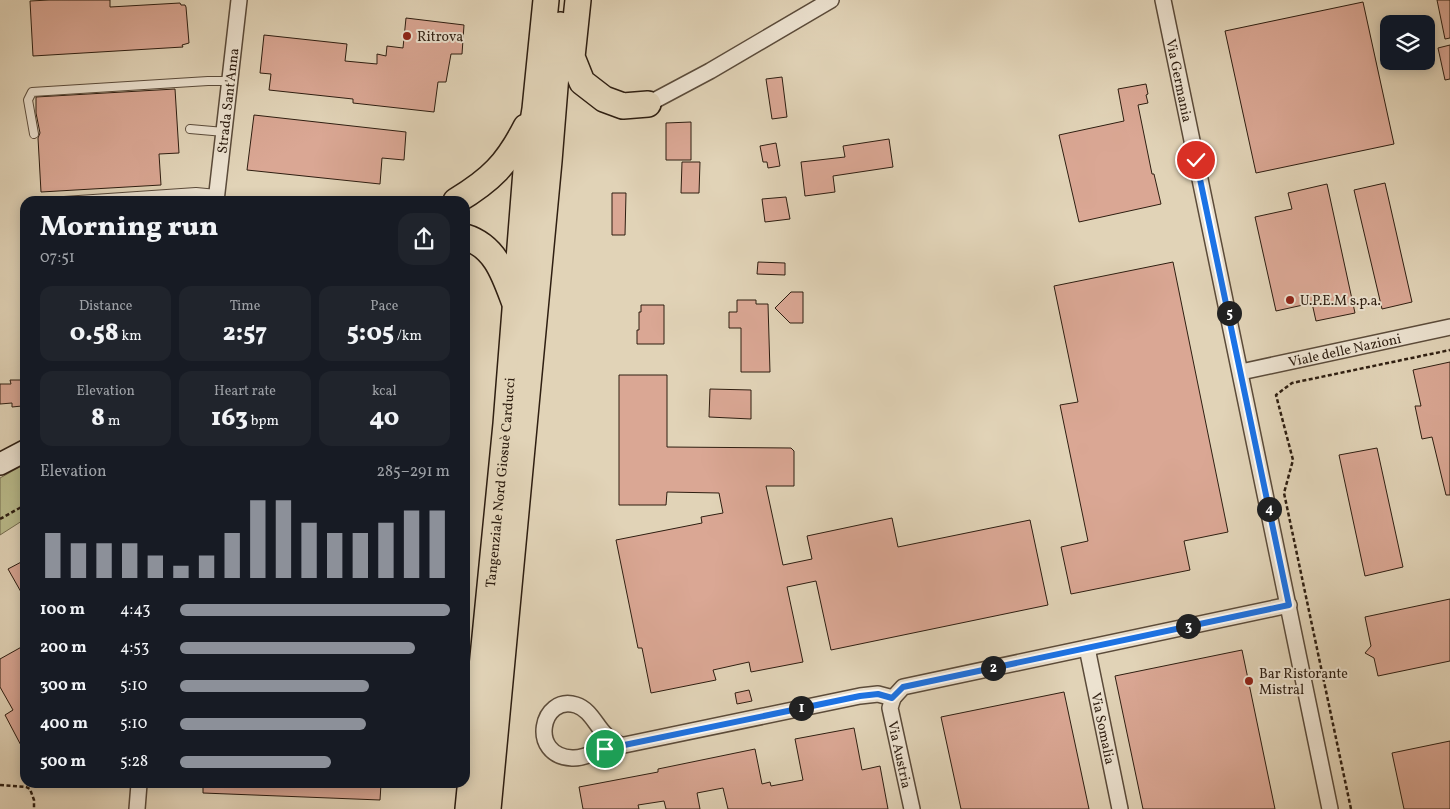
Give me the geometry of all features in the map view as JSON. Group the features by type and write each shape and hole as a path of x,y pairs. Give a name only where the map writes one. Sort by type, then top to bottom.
{"highway":[{"path":"538,159 535,109 546,0"},
{"path":"538,159 564,0"},
{"path":"578,0 572,57 582,82 604,99 623,106 648,104"},
{"path":"464,196 484,183 502,166 515,148 535,109"},
{"name":"Tangenziale Nord Giosuè Carducci","path":"468,809 516,306 538,159"},
{"name":"Tangenziale Nord Giosuè Carducci","path":"488,809 538,159"},
{"path":"470,238 489,250 494,257 507,280 516,306"}],"main road":[{"path":"0,464 20,454"}],"street":[{"name":"Strada Sant'Anna","path":"217,196 239,0"},
{"path":"648,104 710,71 831,0"},
{"name":"Via Germania","path":"1163,0 1330,809"},
{"name":"Viale delle Nazioni","path":"1241,372 1450,327"},
{"path":"621,746 610,740 590,715 575,704 556,708 545,722 545,740 551,750 563,757 574,758 621,746 860,696 878,694 892,698 903,687 1289,605"},
{"name":"Via Somalia","path":"1086,648 1120,809"},
{"name":"Via Austria","path":"892,698 890,708 912,809"},
{"path":"137,809 139,788"}],"lane":[{"path":"34,134 28,100 32,92 230,81"},
{"path":"190,129 224,132"},
{"path":"137,196 196,192 210,196"}],"path":[{"path":"1352,809 1284,493 1293,460 1276,395 1292,383 1450,350"},
{"path":"0,519 20,508"},
{"path":"0,785 20,787"},
{"path":"28,788 34,800 34,809"}],"green space":[{"path":"20,467 20,522 0,535 0,478"}],"building":[{"path":"110,0 110,7 180,3 186,7 189,43 182,45 183,47 33,56 30,1"},
{"path":"1437,0 1450,0 1450,38 1445,39"},
{"path":"1363,2 1394,144 1256,173 1225,31"},
{"path":"406,18 464,25 462,54 451,54 446,82 438,82 434,112 353,103 353,99 269,90 271,74 260,73 264,35 347,44 345,61 377,64 377,54 386,56 387,46 403,48"},
{"path":"1450,45 1450,79 1445,80 1438,48"},
{"path":"782,77 787,117 772,119 766,79"},
{"path":"1146,84 1148,103 1138,105 1152,174 1154,174 1161,204 1079,222 1059,135 1124,121 1118,89"},
{"path":"175,89 179,153 159,154 161,185 41,192 38,138 40,133 36,113 36,97"},
{"path":"254,115 406,132 404,160 382,158 380,184 247,170"},
{"path":"691,122 691,160 666,160 666,123"},
{"path":"889,139 893,167 833,176 835,192 805,196 801,162 845,157 843,146"},
{"path":"776,143 780,166 768,168 767,162 763,162 760,146"},
{"path":"682,162 700,162 699,193 681,193"},
{"path":"1385,183 1412,302 1382,309 1354,190"},
{"path":"1327,184 1355,313 1316,321 1312,303 1276,311 1255,217 1292,209 1288,193"},
{"path":"612,193 626,193 625,235 612,235"},
{"path":"786,197 790,219 765,222 762,199"},
{"path":"758,262 785,263 785,275 757,274"},
{"path":"1173,262 1228,532 1184,541 1190,570 1071,594 1061,547 1088,541 1060,405 1078,402 1054,286"},
{"path":"791,292 803,292 803,323 790,323 775,308"},
{"path":"737,300 756,300 756,304 768,304 770,372 741,372 741,328 729,328 729,312 737,312"},
{"path":"641,305 664,305 664,344 637,344"},
{"path":"1450,362 1450,495 1446,495 1432,437 1422,439 1415,406 1421,406 1413,370"},
{"path":"619,375 667,375 667,447 791,448 794,451 794,486 766,486 783,565 812,559 807,536 892,518 898,547 1030,520 1048,605 831,650 816,581 787,587 803,662 751,672 749,662 713,670 716,680 651,693 642,648 638,648 616,540 702,523 701,517 723,513 719,493 667,492 666,505 619,505"},
{"path":"10,380 20,380 20,406 12,407 12,403 0,404 0,384 11,384"},
{"path":"710,389 751,390 751,419 709,417"},
{"path":"1377,448 1403,567 1365,576 1339,455"},
{"path":"20,563 20,590 8,569"},
{"path":"1450,599 1450,661 1378,676 1374,658 1365,653 1371,646 1365,617"},
{"path":"20,648 20,744 5,715 13,710 0,687 0,659"},
{"path":"1242,650 1275,809 1143,809 1115,676"},
{"path":"749,690 752,701 737,704 735,693"},
{"path":"1064,692 1089,809 961,809 941,717"},
{"path":"854,728 862,770 880,766 888,809 728,809 723,788 697,793 700,809 666,809 664,801 638,805 639,809 583,809 579,787 658,772 658,769 755,749 762,784 770,782 771,786 803,780 795,739"},
{"path":"1450,741 1450,809 1404,809 1392,753"},
{"path":"203,788 381,788 380,800 203,793"}],"place":[{"name":"Ritrova","path":"407,36"},
{"name":"U.P.E.M s.p.a.","path":"1290,300"},
{"name":"Bar Ristorante Mistral","path":"1249,681"}],"route":[{"path":"605,749 860,696 878,694 892,698 903,687 1289,605 1196,160"}]}
